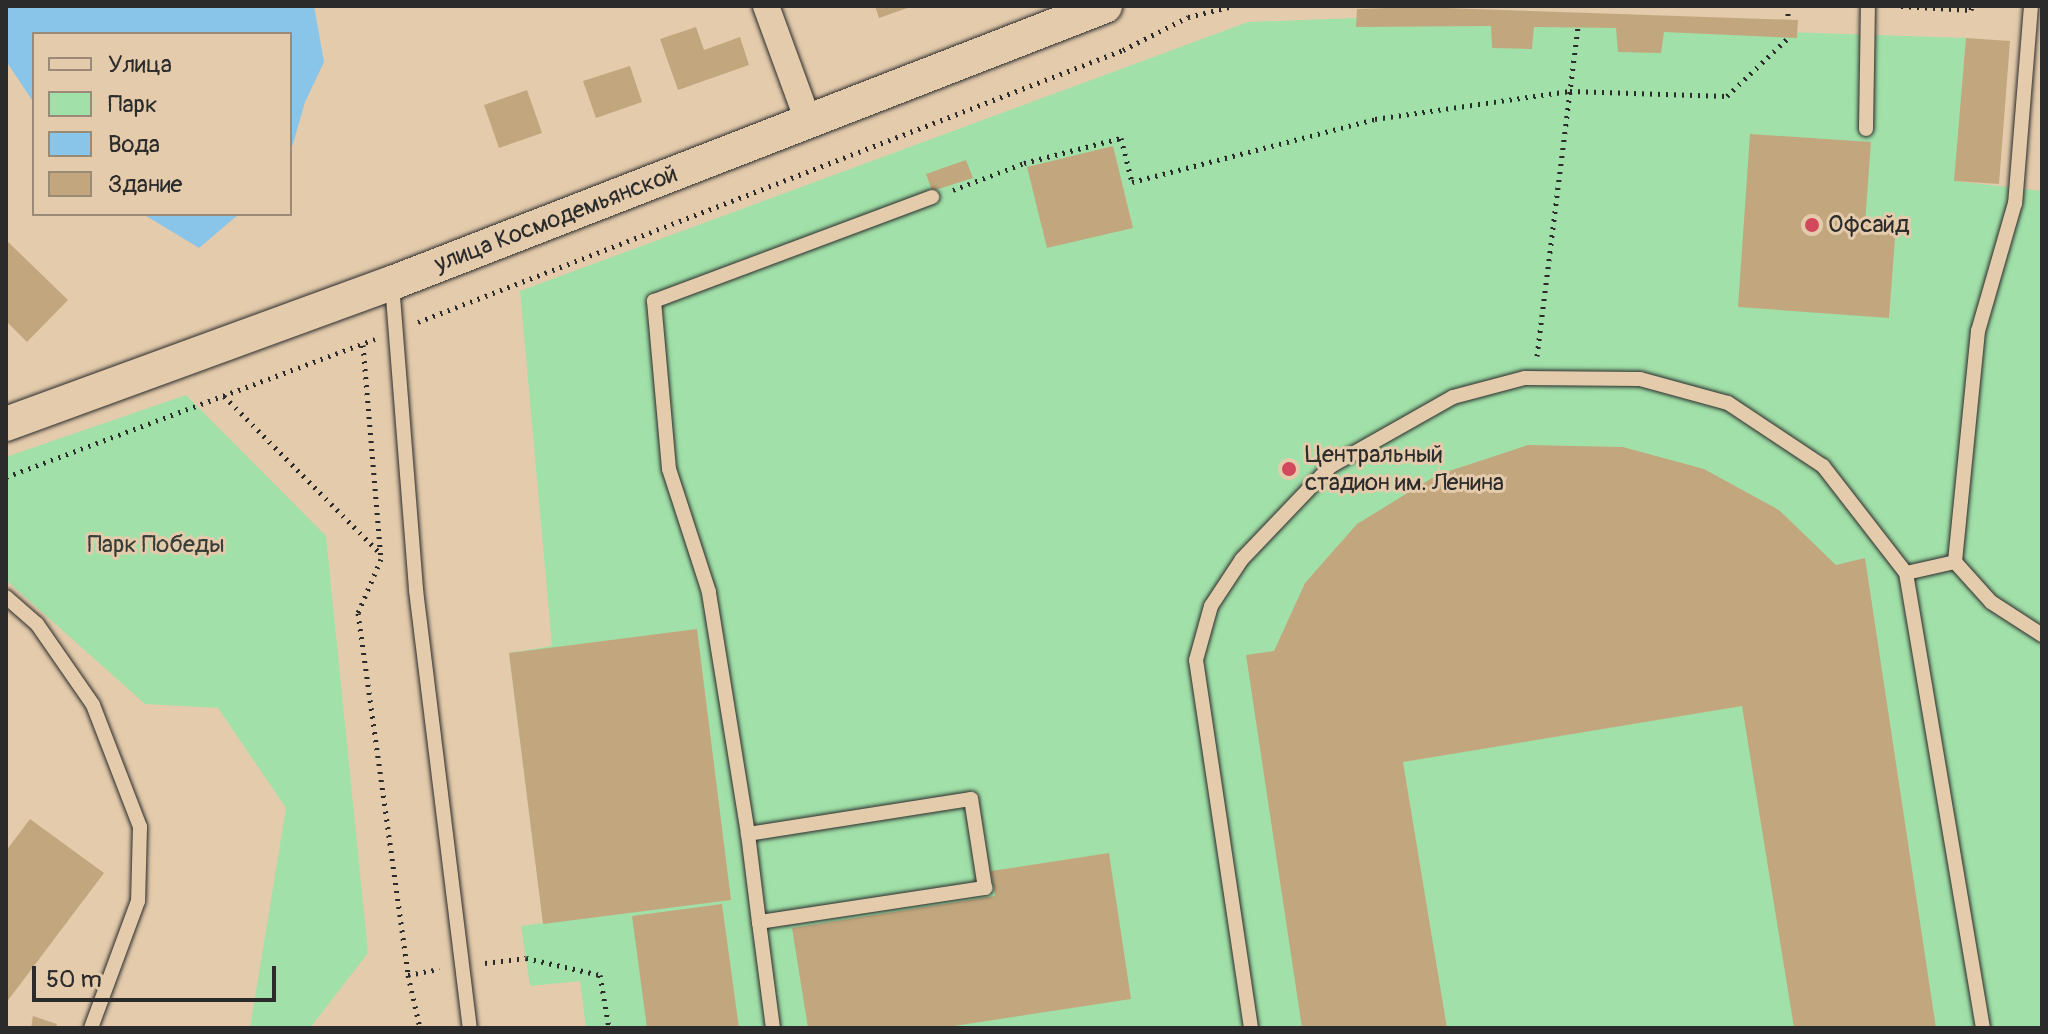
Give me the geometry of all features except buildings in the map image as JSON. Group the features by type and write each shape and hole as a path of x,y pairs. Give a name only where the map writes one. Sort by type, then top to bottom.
{"street":[{"path":"766,6 808,121"},
{"name":"улица Космодемьянской","path":"6,424 392,283 1104,7"}],"lane":[{"path":"1866,129 1868,6"},
{"path":"2031,6 2015,203 1978,331 1955,562 1991,602 2042,635"},
{"path":"773,1028 748,834 709,592 669,469 654,301 932,197"},
{"path":"392,283 416,590 470,1028"},
{"path":"1251,1028 1196,660 1211,606 1242,559 1331,466 1453,397 1535,378 1640,379 1728,403 1823,466 1906,573 1983,1028"},
{"path":"1906,573 1955,562"},
{"path":"6,597 37,624 93,705 140,827 138,901 91,1028"},
{"path":"748,834 971,799 985,888 759,922"}],"path":[{"path":"6,477 363,345 1123,50 1188,17 1233,6"},
{"path":"1788,6 1788,19"},
{"path":"1901,6 1971,10 1972,6"},
{"path":"1535,378 1578,28"},
{"path":"932,197 1024,163 1121,138 1132,182 1375,119 1570,91 1727,96 1788,38"},
{"path":"363,345 380,553 358,613 408,975 420,1028"},
{"path":"224,396 380,553"},
{"path":"408,975 526,958 600,975 609,1028"}],"green space":[{"name":"Центральный стадион им. Ленина","path":"1356,18 1966,38 1955,181 2042,191 2042,1028 586,1028 580,981 530,986 521,926 543,923 509,653 552,646 520,291 1248,22"},
{"name":"Парк Победы","path":"186,395 326,536 368,953 310,1028 250,1028 286,808 218,708 145,704 6,580 6,457"}],"water":[{"path":"6,6 314,6 324,62 305,102 292,147 292,32 32,32 32,100 6,61"},
{"path":"146,216 237,216 199,248"}],"place":[{"name":"Офсайд","path":"1812,225"},
{"name":"Центральный стадион им. Ленина","path":"1289,469"}]}
